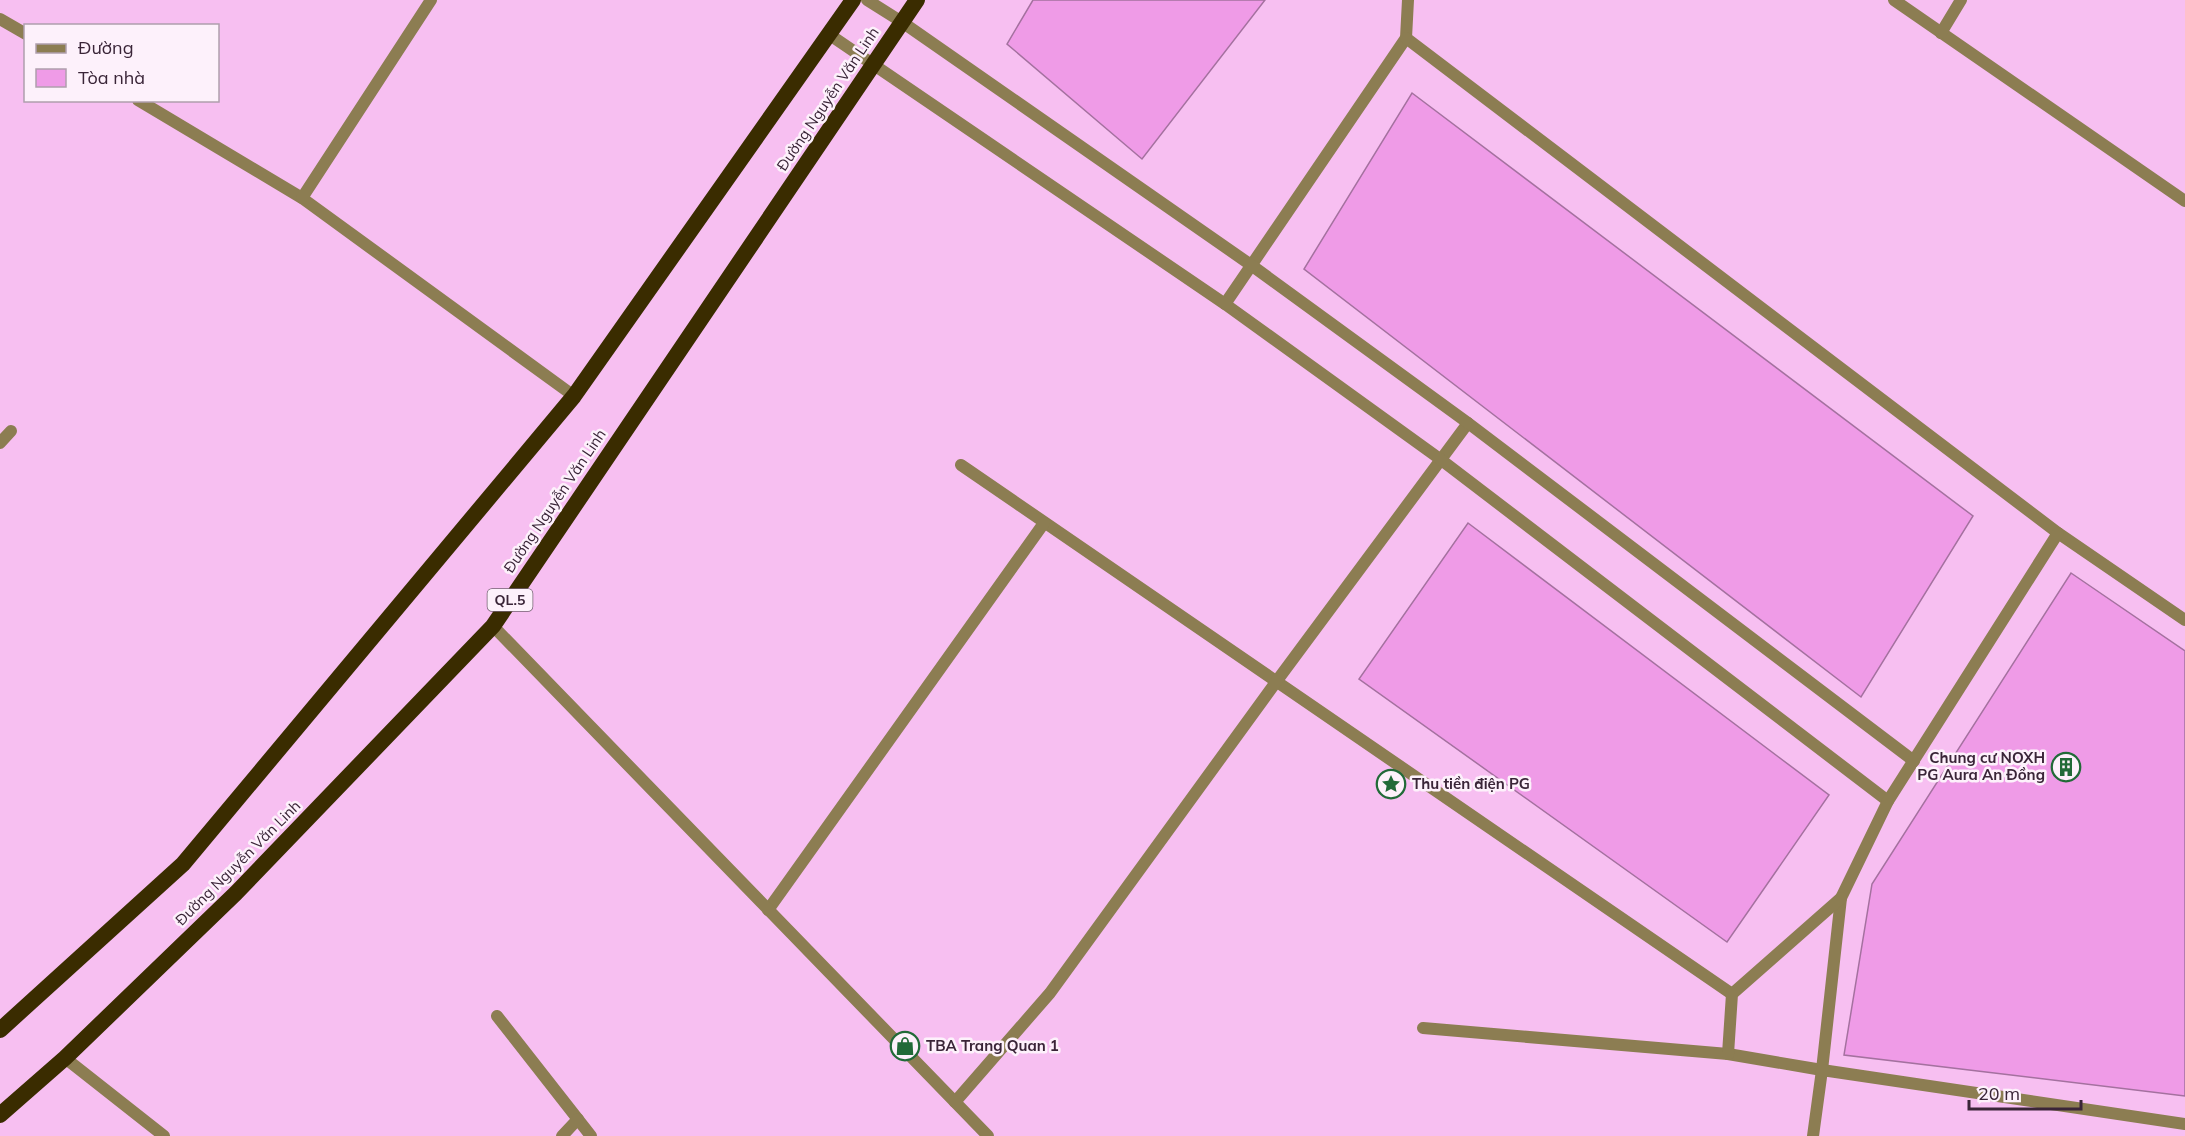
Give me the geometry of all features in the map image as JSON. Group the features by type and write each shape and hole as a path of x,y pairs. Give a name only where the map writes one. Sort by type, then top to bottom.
{"highway":[{"path":"0,1030 183,864 574,396 853,0"},
{"name":"Đường Nguyễn Văn Linh","path":"0,1115 65,1058 236,893 492,626 917,0"}],"street":[{"path":"302,198 431,0"},
{"path":"867,0 1251,265 1468,423 1914,761"},
{"path":"1225,304 1406,38 1408,0"},
{"path":"1894,0 2185,201"},
{"path":"1941,33 1961,0"},
{"path":"0,19 24,33"},
{"path":"830,35 1225,304 1440,459 1888,801"},
{"path":"1406,38 2058,533 2185,620"},
{"path":"141,102 302,198 574,396"},
{"path":"955,1102 1050,993 1468,423"},
{"path":"0,443 11,431"},
{"path":"961,465 1732,994"},
{"path":"768,910 1044,523"},
{"path":"1813,1136 1842,898 1888,801 2058,533"},
{"path":"492,626 988,1136"},
{"path":"1728,1054 1732,994 1842,898"},
{"path":"497,1016 591,1136"},
{"path":"1423,1028 1728,1054 2185,1124"},
{"path":"65,1058 164,1136"},
{"path":"562,1136 578,1119"}],"building":[{"path":"1033,0 1265,0 1142,159 1007,44"},
{"path":"1412,93 1973,516 1861,697 1304,269"},
{"path":"1468,523 1829,795 1727,942 1359,679"},
{"name":"Chung cư NOXH PG Aura An Đồng","path":"2071,573 2185,651 2185,1096 1844,1055 1872,884"}],"place":[{"name":"Chung cư NOXH PG Aura An Đồng","path":"2066,767"},
{"name":"Thu tiền điện PG","path":"1391,784"},
{"name":"TBA Trang Quan 1","path":"905,1046"}]}
